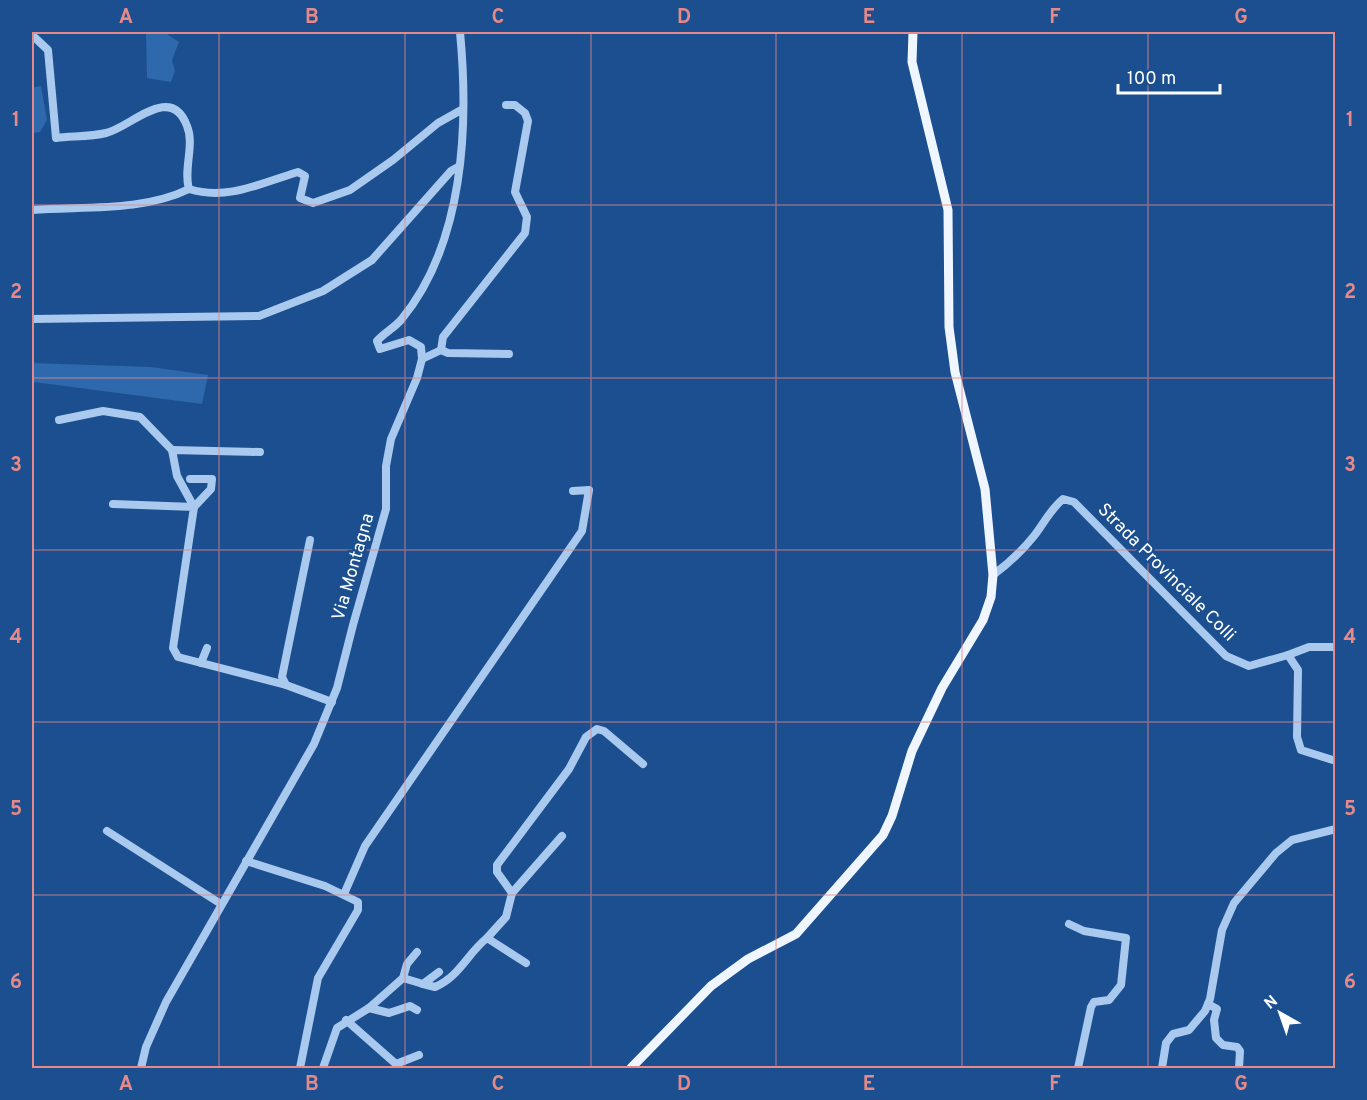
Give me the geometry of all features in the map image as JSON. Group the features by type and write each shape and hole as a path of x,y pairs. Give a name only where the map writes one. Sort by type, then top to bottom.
{"main road":[{"path":"631,1068 711,986 748,959 796,934 884,835 917,740 942,688 983,620 991,597 993,575 985,489 955,372 949,327 948,210 912,62 913,32"}],"street":[{"path":"460,32 464,109 452,219 435,267 399,322 377,341 376,352 409,339 422,347 422,359 441,350 448,353 509,354"},
{"path":"32,35 48,50 56,138 106,133 157,107 169,106 188,126 186,179 189,189"},
{"path":"441,350 443,337 525,233 528,217 515,192 528,121 525,113 515,105 506,105"},
{"path":"32,210 150,202 172,197 189,189 209,195 233,192 298,172 305,176 300,198 313,203 350,190 393,160 438,123 464,109"},
{"path":"32,319 259,316 323,291 372,260 451,171 458,167"},
{"name":"Via Montagna","path":"141,1068 146,1047 166,1002 314,744 332,702 387,509 386,466 391,439 407,405 422,359"},
{"path":"59,420 103,411 140,417 171,450 177,476 194,507"},
{"path":"171,450 260,452"},
{"path":"190,478 212,479 211,489 194,507 173,648 178,657 286,685 332,702"},
{"path":"344,894 365,846 582,531 589,490 573,491"},
{"name":"Strada Provinciale Colli","path":"993,575 1009,563 1034,536 1053,507 1063,499 1074,502 1226,656 1249,666 1288,655"},
{"path":"113,504 194,507"},
{"path":"286,685 282,677 310,540"},
{"path":"1335,647 1309,647 1288,655 1298,670 1297,737 1301,750 1335,761"},
{"path":"201,663 207,648"},
{"path":"512,893 497,872 497,865 569,769 586,737 597,729 604,730 644,764"},
{"path":"1162,1068 1166,1043 1173,1034 1190,1030 1208,1004 1222,930 1234,903 1276,852 1292,840 1335,829"},
{"path":"107,831 221,904"},
{"path":"403,978 435,987 446,982 464,966 506,917 512,893 562,836"},
{"path":"246,861 344,894 358,903 358,910 318,978 300,1068"},
{"path":"1069,924 1084,931 1126,938 1121,985 1109,1000 1094,1002 1091,1007 1078,1068"},
{"path":"487,938 526,963"},
{"path":"323,1068 337,1028 346,1020 369,1008 403,978 407,963 417,952"},
{"path":"423,984 439,972"},
{"path":"1208,1004 1217,1009 1214,1020 1216,1038 1223,1045 1236,1047 1240,1052 1239,1068"},
{"path":"369,1008 389,1013 410,1006 417,1010"},
{"path":"346,1020 396,1064 404,1068"},
{"path":"396,1064 419,1055"}],"shaded area":[{"path":"146,32 168,32 168,35 179,42 172,60 175,71 171,82 147,78"},
{"path":"41,86 47,120 40,132 32,133 32,88"},
{"path":"32,363 151,367 208,375 202,404 34,382 32,385"}]}
